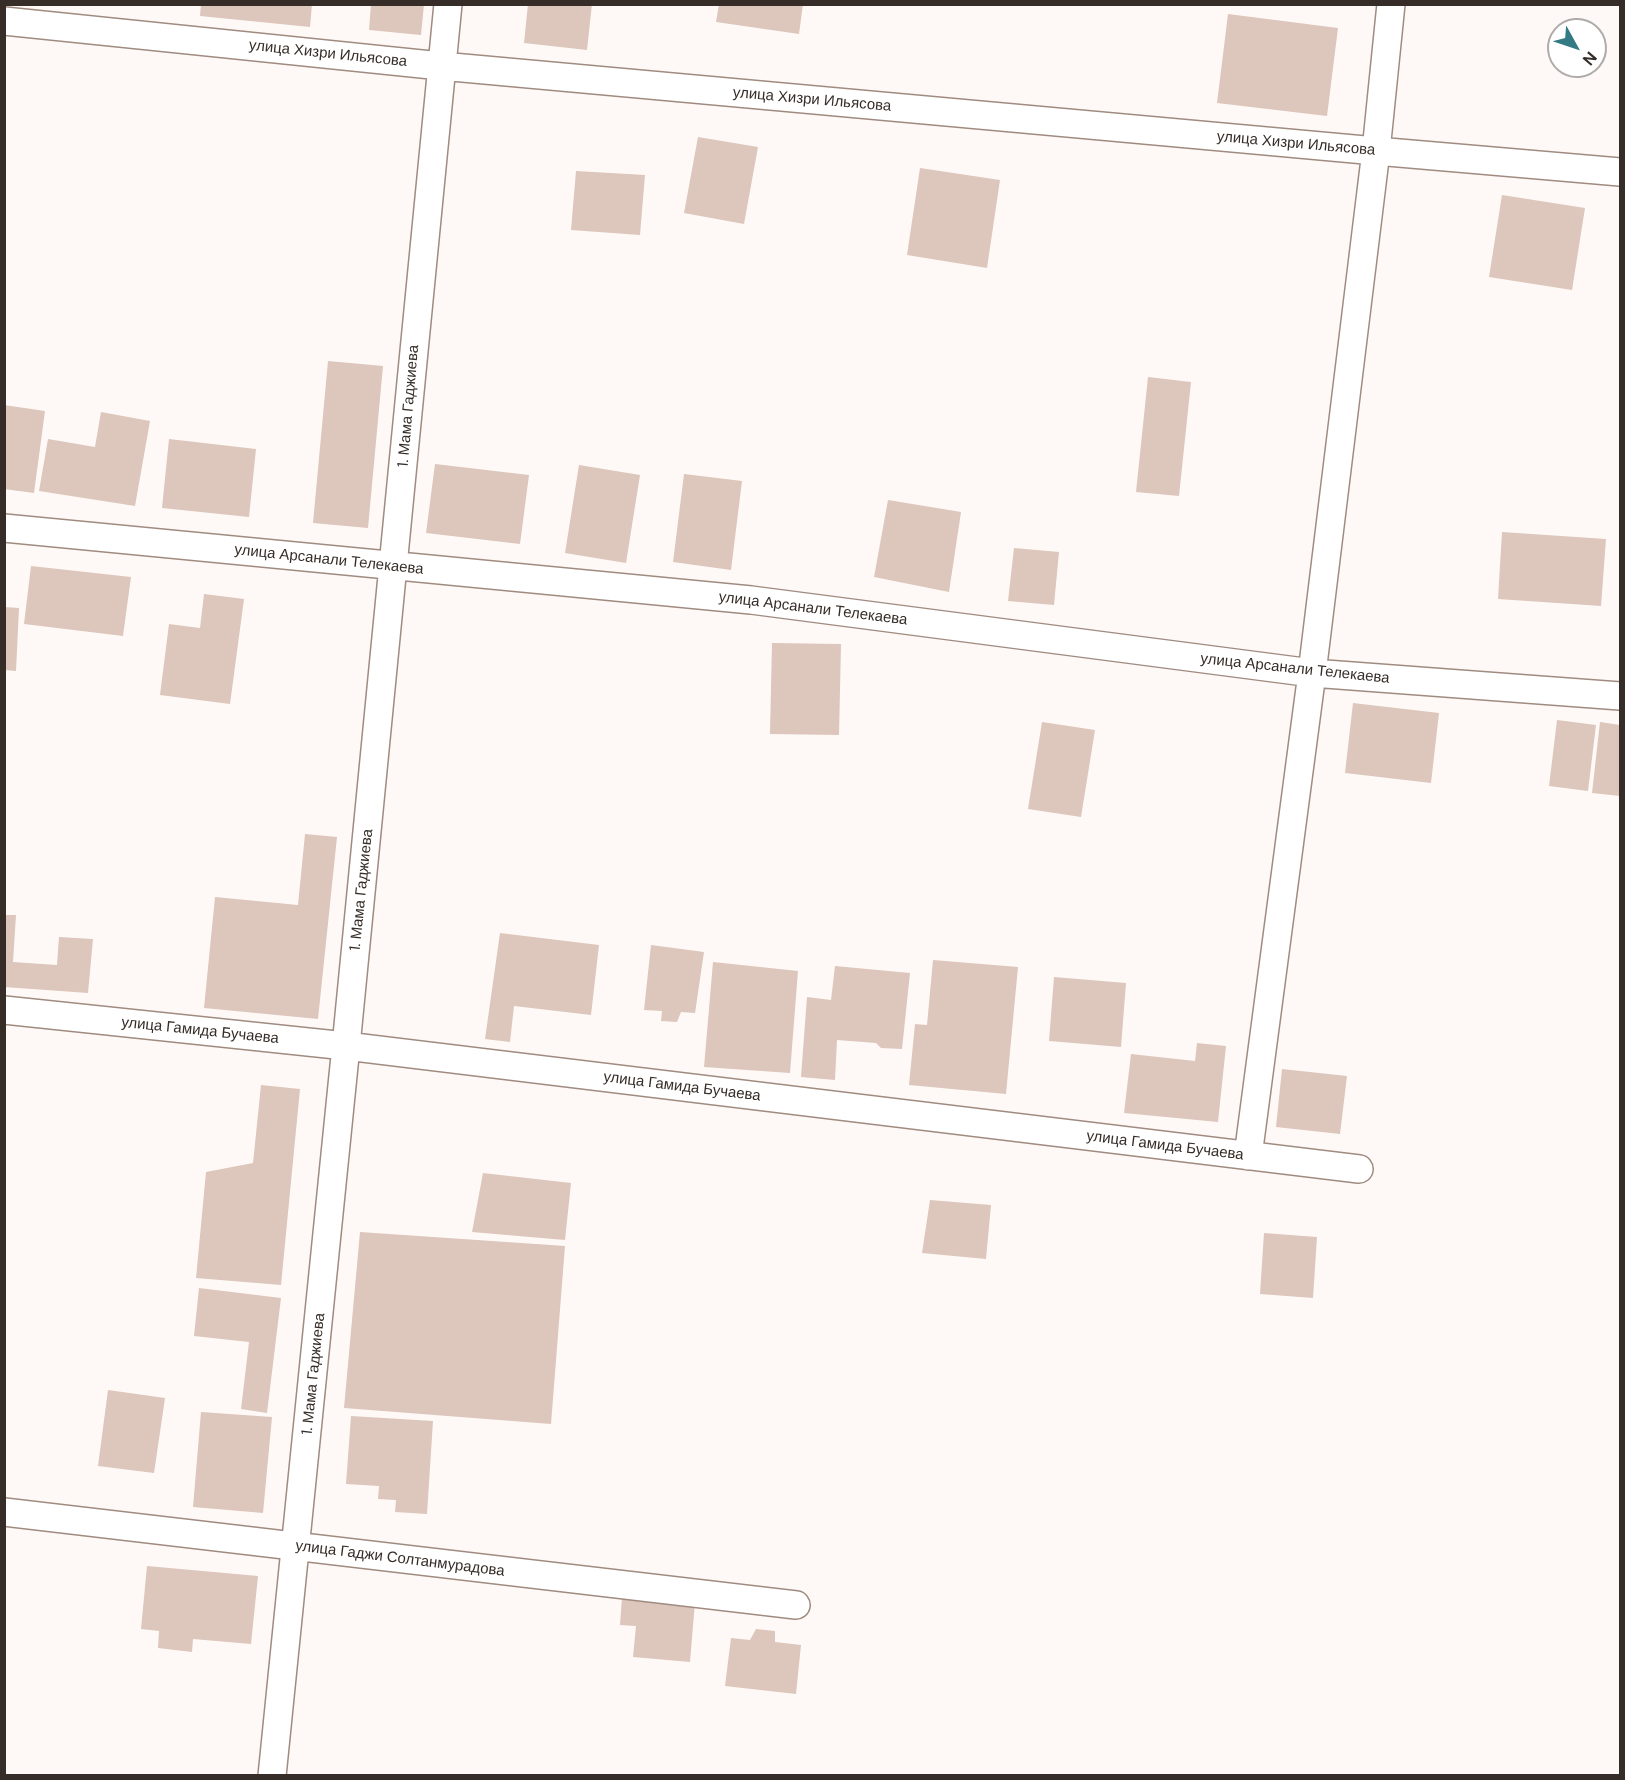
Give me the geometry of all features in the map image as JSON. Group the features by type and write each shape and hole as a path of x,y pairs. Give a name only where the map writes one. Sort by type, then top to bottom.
{"street":[{"name":"1. Мама Гаджиева","path":"272,1776 448,4"},
{"path":"1248,1156 1312,674 1376,151 1391,4"},
{"name":"улица Хизри Ильясова","path":"4,21 441,66 1620,171"},
{"name":"улица Арсанали Телекаева","path":"4,528 751,600 1312,674 1620,696"},
{"name":"улица Гамида Бучаева","path":"4,1010 346,1046 1359,1169"},
{"name":"улица Гаджи Солтанмурадова","path":"4,1512 796,1605"}],"building":[{"path":"201,4 312,4 310,27 200,16"},
{"path":"371,4 424,4 421,35 369,30"},
{"path":"528,4 592,4 587,50 524,43"},
{"path":"719,4 803,4 799,34 716,22"},
{"path":"1228,14 1338,28 1327,116 1217,103"},
{"path":"698,137 758,147 744,224 684,213"},
{"path":"920,168 1000,180 987,268 907,255"},
{"path":"576,171 645,175 640,235 571,230"},
{"path":"1502,195 1585,208 1572,290 1489,277"},
{"path":"328,361 383,366 368,528 313,523"},
{"path":"1148,377 1191,382 1179,496 1136,492"},
{"path":"4,405 45,411 34,493 4,489"},
{"path":"101,412 150,421 135,506 39,491 48,439 95,447"},
{"path":"169,439 256,449 249,517 162,508"},
{"path":"435,464 529,475 520,544 426,533"},
{"path":"579,465 640,475 626,563 565,553"},
{"path":"684,474 742,481 731,570 673,562"},
{"path":"888,500 961,512 949,592 874,577"},
{"path":"1502,532 1606,539 1601,606 1498,599"},
{"path":"1014,548 1059,552 1054,605 1008,601"},
{"path":"31,566 131,577 123,636 24,624"},
{"path":"204,594 244,599 230,704 160,695 169,624 200,628"},
{"path":"4,607 19,608 16,671 4,670"},
{"path":"772,643 841,644 839,735 770,734"},
{"path":"1353,703 1439,713 1431,783 1345,773"},
{"path":"1557,720 1596,725 1588,791 1549,786"},
{"path":"1042,722 1095,730 1081,817 1028,809"},
{"path":"1600,722 1620,725 1620,796 1592,793"},
{"path":"305,834 337,837 318,1019 204,1008 215,897 298,905"},
{"path":"4,915 16,915 13,962 57,965 59,937 93,939 88,993 4,987"},
{"path":"500,933 599,945 591,1015 514,1006 510,1042 485,1039"},
{"path":"651,945 704,952 695,1013 681,1012 677,1022 661,1021 662,1011 644,1010"},
{"path":"933,960 1018,967 1006,1094 909,1085 915,1024 927,1025"},
{"path":"713,962 798,971 790,1073 704,1067"},
{"path":"835,966 910,973 902,1049 881,1048 876,1043 837,1040 835,1080 801,1077 807,997 831,1000"},
{"path":"1054,977 1126,983 1121,1047 1049,1041"},
{"path":"1197,1043 1226,1046 1218,1122 1124,1113 1131,1054 1195,1061"},
{"path":"1282,1069 1347,1076 1340,1134 1276,1127"},
{"path":"261,1085 300,1089 281,1285 196,1278 206,1172 253,1163"},
{"path":"483,1173 571,1183 565,1240 472,1232"},
{"path":"930,1200 991,1205 986,1259 922,1253"},
{"path":"360,1232 565,1246 551,1424 344,1408"},
{"path":"1264,1233 1317,1237 1313,1298 1260,1294"},
{"path":"199,1288 281,1298 267,1413 241,1409 249,1342 194,1336"},
{"path":"108,1390 165,1398 154,1473 98,1466"},
{"path":"201,1412 272,1417 263,1513 193,1507"},
{"path":"351,1416 433,1421 427,1514 395,1512 396,1500 378,1499 379,1486 346,1484"},
{"path":"147,1566 258,1576 251,1644 193,1639 192,1652 158,1648 159,1631 141,1629"},
{"path":"622,1597 695,1602 690,1662 633,1657 636,1626 620,1625"},
{"path":"756,1629 775,1631 775,1642 801,1645 796,1694 725,1686 731,1638 750,1640"}]}
